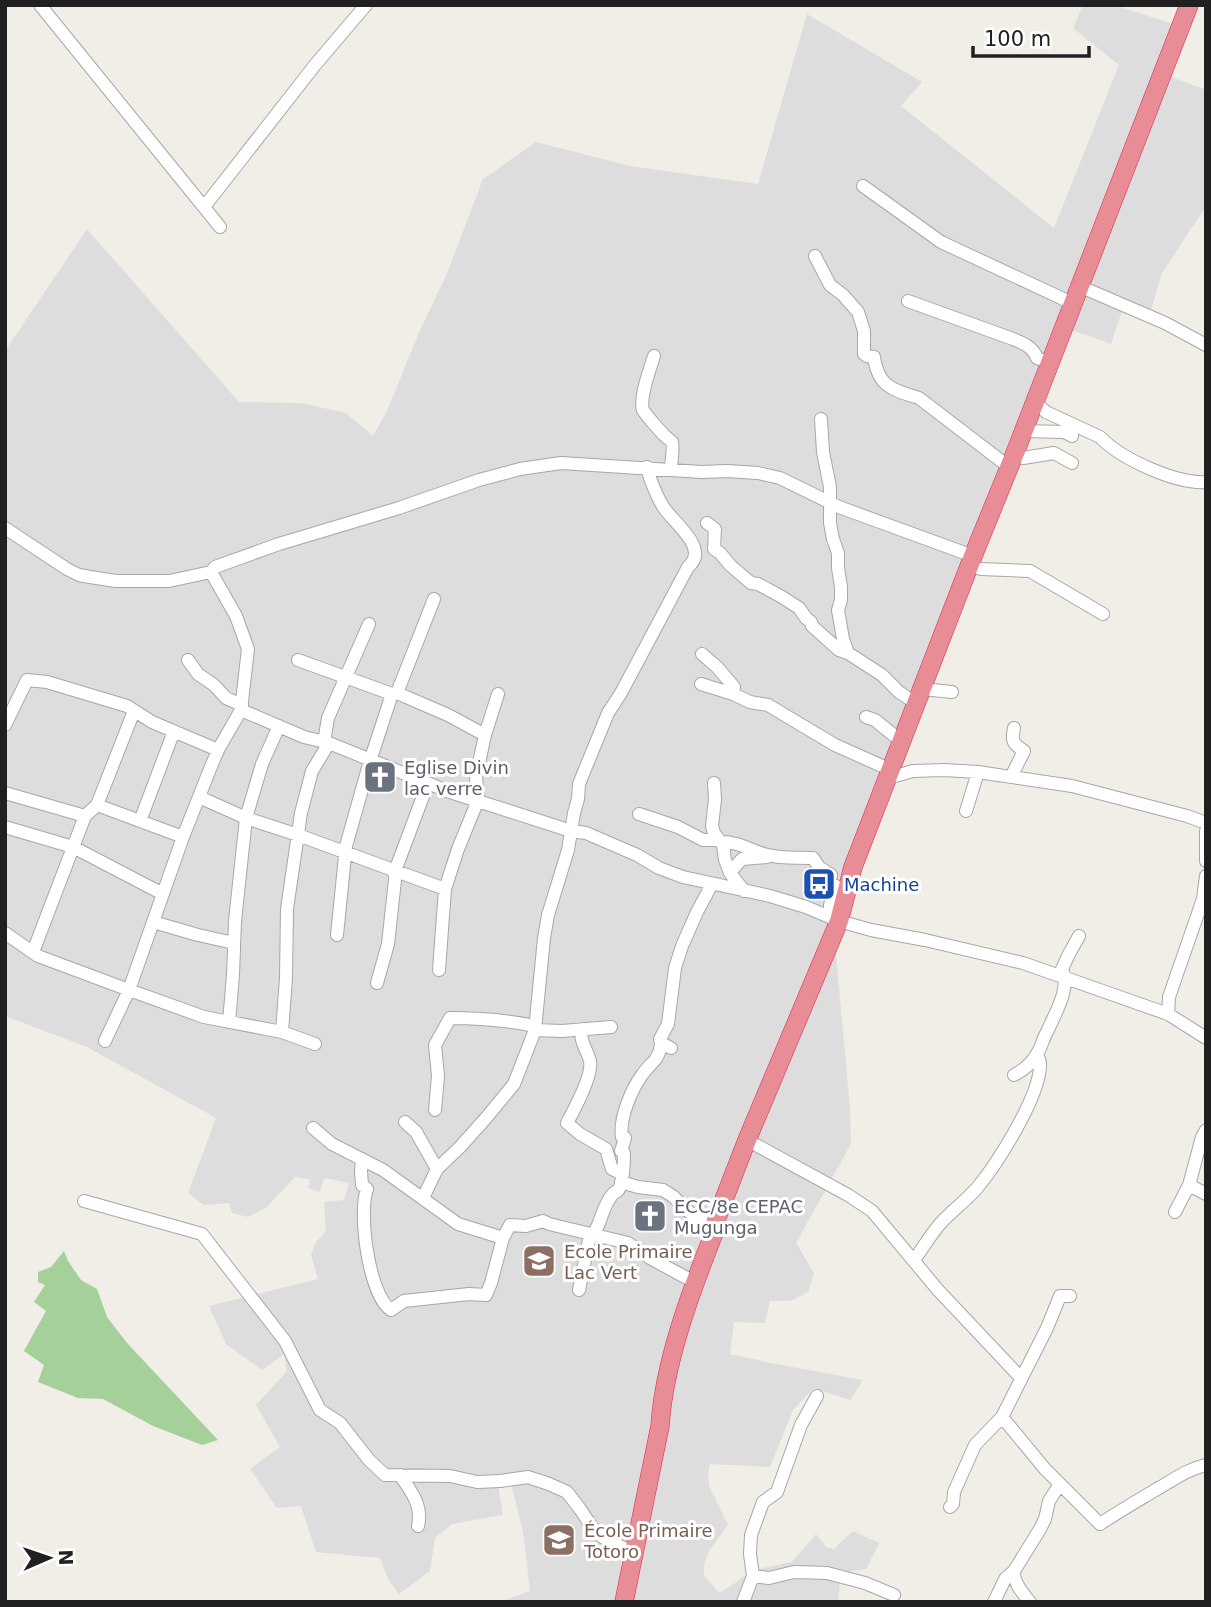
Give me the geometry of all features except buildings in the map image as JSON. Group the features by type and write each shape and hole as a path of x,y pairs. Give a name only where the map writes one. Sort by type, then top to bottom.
{"highway":[{"path":"624,1602 660,1426 662,1399 677,1338 714,1233 716,1220 1189,5"}],"street":[{"path":"40,5 220,227"},
{"path":"204,207 315,65 366,5"},
{"path":"863,186 941,242 1072,303"},
{"path":"815,256 831,285 858,312 864,331 864,354 874,357 883,383 919,398 1012,460 1054,453 1072,463"},
{"path":"1079,286 1165,323 1206,345"},
{"path":"908,301 1013,338 1028,346 1037,358 1050,362"},
{"path":"654,356 642,405 644,412 673,444 671,469"},
{"path":"1035,401 1046,412 1100,437 1142,466 1194,483 1206,482"},
{"path":"821,419 823,452 830,487 831,529 838,552 841,587 838,610 848,653"},
{"path":"1023,431 1064,432 1072,436"},
{"path":"5,528 79,575 116,581 169,581 211,572 215,567 279,544 520,469 561,463 758,473 780,478 830,503 971,561 981,569 1030,571 1103,614"},
{"path":"423,1198 438,1169 514,1084 535,1028 548,915 568,850 579,784 608,713 696,556 694,544 663,507 649,478 647,467"},
{"path":"707,523 715,529 713,549 720,552 731,566 751,583 792,602 812,626 839,650 882,675 899,692 919,697 952,691"},
{"path":"104,1041 129,990 183,837 218,750 241,708 248,649 236,616 211,572"},
{"path":"337,935 345,853 370,761 434,599"},
{"path":"282,1032 287,909 301,813 312,771 327,742 328,718 369,624"},
{"path":"702,654 730,681 734,687 733,694"},
{"path":"188,660 198,674 226,698 279,726 304,737 327,742 428,783 570,831 586,833 637,855 659,869 770,896 834,919 1023,962 1168,1014 1206,1038"},
{"path":"298,660 448,715 485,735"},
{"path":"5,725 26,680 47,682 127,706 152,722 218,750"},
{"path":"701,684 750,702 768,705 890,774 912,771 978,772 1072,786 1205,822 1206,861"},
{"path":"439,970 445,889 478,800 476,777 498,694"},
{"path":"33,953 85,816 97,805 134,711"},
{"path":"866,717 875,720 902,742"},
{"path":"229,1022 246,818 262,764 279,726"},
{"path":"1011,777 1024,751 1011,738 1014,729"},
{"path":"140,821 174,731"},
{"path":"966,811 978,772"},
{"path":"377,984 388,944 395,871 428,783"},
{"path":"714,783 713,833 723,845 730,872 744,891"},
{"path":"5,793 85,816"},
{"path":"199,797 246,818 445,889"},
{"path":"97,805 183,837"},
{"path":"639,814 678,827 704,840 735,842 770,856 813,858 819,867 831,875 829,883 836,886 830,905 834,919"},
{"path":"5,827 73,847 163,894"},
{"path":"730,872 742,859 770,856"},
{"path":"1168,1014 1169,997 1203,899 1206,876"},
{"path":"579,1290 589,1240 595,1234 602,1213 618,1190 622,1178 624,1153 621,1151 625,1138 621,1137 621,1123 634,1088 648,1066 657,1060 666,1046 660,1039 668,1024 675,968 682,946 712,884"},
{"path":"153,922 234,943"},
{"path":"5,933 38,956 204,1017 282,1032 315,1044"},
{"path":"1014,1075 1024,1070 1038,1054 1055,1015 1066,977 1062,969 1064,962 1079,936"},
{"path":"435,1110 438,1076 435,1045 450,1018 510,1021 535,1028 562,1031 611,1027"},
{"path":"582,1029 581,1036 590,1062 589,1071 567,1123 606,1149 612,1169 622,1178 638,1187 663,1190 694,1216 716,1220"},
{"path":"914,1260 941,1223 976,1189 994,1166 1029,1102 1040,1065 1038,1054"},
{"path":"405,1122 416,1132 438,1169"},
{"path":"313,1128 332,1144 383,1170 458,1224 503,1238"},
{"path":"1175,1212 1189,1185 1206,1130"},
{"path":"747,1140 872,1211 938,1290 1021,1378"},
{"path":"362,1159 362,1185 367,1189 364,1197 367,1252 372,1278 388,1309 396,1308 404,1301 469,1294 486,1295 503,1238 510,1225 526,1226 542,1221 628,1243 695,1283"},
{"path":"1189,1185 1206,1194"},
{"path":"84,1201 202,1234 285,1341 320,1410 340,1423 369,1460 386,1475 450,1476 477,1482 528,1478 549,1484 566,1492 602,1537 634,1553"},
{"path":"950,1507 975,1445 1002,1417 1047,1328 1060,1296 1070,1296"},
{"path":"743,1602 753,1576 751,1535 763,1502 777,1492 801,1424 817,1396"},
{"path":"1002,1417 1060,1484 1100,1524 1180,1475 1206,1465"},
{"path":"400,1475 416,1497 420,1518 418,1526"},
{"path":"994,1602 1005,1578 1014,1571 1040,1530 1049,1501 1060,1484"},
{"path":"1014,1571 1013,1576 1030,1602"},
{"path":"753,1576 769,1578 794,1572 827,1573 894,1595"}],"shaded area":[{"path":"1083,5 1114,5 1173,24 1156,71 1206,90 1206,206 1162,273 1150,313 1125,302 1111,344 1060,326 832,911 851,1144 796,1243 814,1273 808,1292 791,1301 770,1301 765,1323 734,1322 730,1354 863,1380 850,1400 814,1388 793,1410 770,1467 710,1464 708,1475 709,1486 728,1525 709,1551 704,1564 704,1576 719,1593 753,1570 792,1562 816,1534 826,1547 834,1549 853,1531 879,1543 866,1569 841,1573 838,1602 498,1602 530,1591 523,1532 511,1483 498,1486 503,1515 452,1524 435,1538 430,1571 399,1594 389,1581 380,1558 316,1552 301,1506 277,1508 250,1469 280,1447 256,1405 287,1371 284,1354 262,1370 226,1344 209,1306 318,1279 311,1255 316,1242 326,1231 324,1202 344,1200 349,1183 325,1178 319,1192 308,1188 310,1179 295,1177 266,1208 248,1217 232,1213 229,1203 204,1205 188,1193 216,1118 87,1047 5,1016 5,351 87,229 239,402 301,403 346,413 373,436 387,411 448,271 483,179 536,142 630,166 758,184 807,14 922,82 901,106 1054,228 1119,65 1073,28"}],"green space":[{"path":"64,1251 81,1280 97,1289 107,1317 127,1343 218,1440 202,1445 153,1426 103,1399 78,1398 38,1382 44,1365 24,1351 46,1311 34,1302 45,1285 38,1282 38,1272 51,1267"}],"place":[{"name":"Eglise Divin lac verre","path":"380,777"},
{"name":"Machine","path":"819,884"},
{"name":"ECC/8e CEPAC Mugunga","path":"650,1216"},
{"name":"Ecole Primaire Lac Vert","path":"539,1261"},
{"name":"École Primaire Totoro","path":"559,1540"}]}
